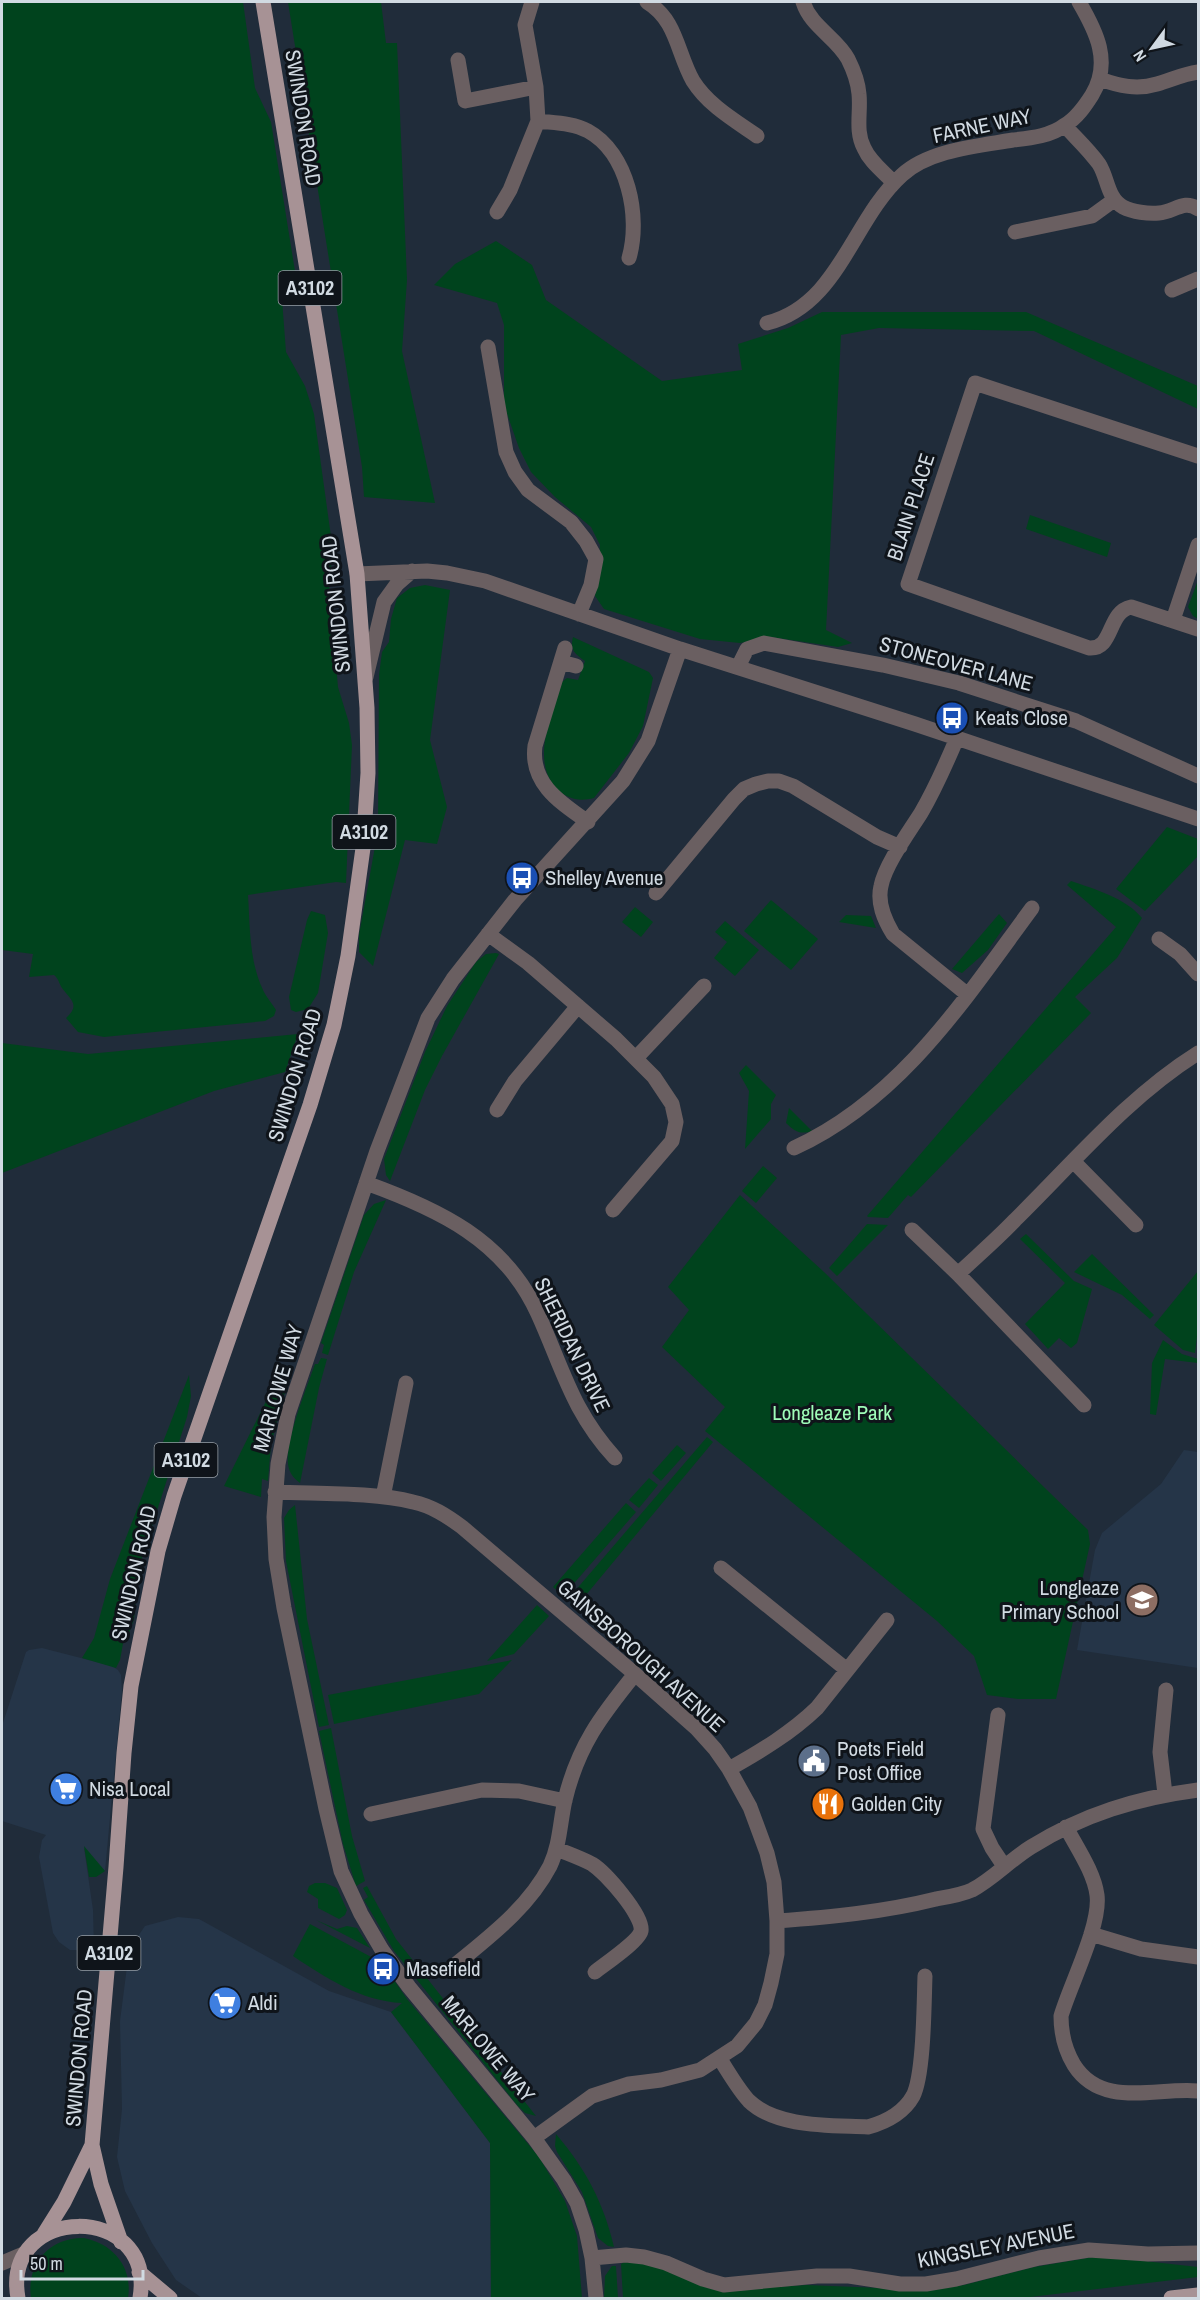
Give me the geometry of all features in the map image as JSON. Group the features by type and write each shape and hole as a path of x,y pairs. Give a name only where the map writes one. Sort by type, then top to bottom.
{"main road":[{"name":"SWINDON ROAD","path":"122,2242 101,2184 92,2145 124,1753 136,1654 158,1551 174,1496 306,1116 334,1025 348,956 363,848 368,773 365,681 357,574 263,2"},
{"name":"SWINDON ROAD","path":"43,2236 64,2202 92,2145"},
{"name":"A3102","path":"18,2298 18,2273 27,2253 43,2236 62,2227 83,2225 104,2230 122,2242 131,2253 139,2272 140,2298"},
{"name":"A3102","path":"139,2272 170,2298"},
{"path":"1171,2298 1198,2295"}],"street":[{"path":"497,212 510,190 538,121 536,87 525,25 532,2"},
{"path":"647,2 661,12 671,26 693,80 704,95 757,136"},
{"path":"803,2 817,26 839,46 847,58 859,95 859,124 863,147 868,157 894,183"},
{"name":"FARNE WAY","path":"767,323 795,313 820,291 877,206 894,183 909,169 934,157 1030,138 1065,126 1080,112 1100,79 1102,57 1100,42 1079,2"},
{"path":"458,60 465,101 536,87"},
{"path":"1100,79 1116,84 1144,87 1184,74 1198,72"},
{"path":"538,121 574,126 587,131 612,152 626,184 633,213 635,229 629,258"},
{"path":"1065,126 1100,166 1114,200 1134,211 1160,213 1188,205 1198,209"},
{"path":"1015,232 1092,216 1114,200"},
{"path":"1172,290 1198,279"},
{"path":"488,347 506,452 515,472 528,490 571,522 596,559 591,585 579,614"},
{"name":"BLAIN PLACE","path":"1198,456 975,383 908,584 1089,648 1096,648 1105,641 1113,621 1125,608 1131,607 1198,629"},
{"path":"1173,620 1198,545"},
{"path":"365,681 384,602 397,584 412,571"},
{"path":"357,574 412,571 465,576 1198,819"},
{"name":"STONEOVER LANE","path":"738,667 747,649 764,644 883,665 959,683 1076,721 1198,776"},
{"name":"MARLOWE WAY","path":"596,2298 592,2258 577,2203 564,2180 534,2138 382,1950 361,1914 341,1871 303,1700 276,1559 275,1492 282,1438 288,1414 366,1183 428,1018 453,979 515,900 623,781 648,741 680,649"},
{"path":"567,658 535,746 534,759 540,778 553,796 588,822"},
{"path":"957,738 932,794 881,884 880,898 885,922 893,934 968,995"},
{"path":"656,893 734,799 744,789 768,780 793,786 877,837 900,847"},
{"path":"794,1148 821,1136 867,1105 899,1077 982,979 1032,908"},
{"path":"489,934 578,1006 636,1058 654,1077 675,1112 672,1142 613,1210"},
{"path":"1159,939 1180,954 1198,974"},
{"path":"636,1058 704,986"},
{"path":"497,1110 515,1081 578,1006"},
{"path":"958,1274 1147,1090 1198,1053"},
{"path":"1073,1161 1136,1226"},
{"name":"SHERIDAN DRIVE","path":"366,1183 407,1197 446,1216 487,1245 507,1266 524,1288 538,1313 581,1414 596,1437 615,1458"},
{"path":"912,1230 958,1274 1084,1405"},
{"path":"383,1497 406,1383"},
{"name":"GAINSBOROUGH AVENUE","path":"275,1492 383,1497 413,1501 442,1513 462,1527 697,1729 729,1769 750,1807 767,1853 774,1882 777,1954 765,2005 748,2035 720,2060 700,2070 629,2084 592,2096 534,2138"},
{"path":"721,1568 847,1670"},
{"path":"729,1769 761,1751 817,1708 887,1620"},
{"path":"449,1970 506,1922 539,1885 557,1850 565,1801 579,1755 606,1711 635,1674"},
{"path":"1165,1794 1160,1752 1166,1690"},
{"path":"998,1715 983,1829 1004,1866"},
{"path":"371,1814 482,1790 519,1791 565,1801"},
{"path":"777,1921 883,1910 960,1894 986,1881 1030,1847 1066,1827 1116,1806 1165,1794 1198,1790"},
{"path":"1066,1827 1085,1863 1097,1895 1097,1908 1091,1934 1061,2016 1067,2052 1076,2068 1091,2083 1116,2092 1131,2094 1198,2091"},
{"path":"557,1850 593,1865 605,1875 637,1917 641,1928 641,1934 634,1941 595,1972"},
{"path":"1091,1934 1141,1949 1198,1957"},
{"path":"720,2060 751,2102 781,2120 868,2127 879,2124 902,2109 913,2096 919,2077 925,1976"},
{"name":"KINGSLEY AVENUE","path":"592,2258 626,2255 644,2257 724,2285 817,2276 849,2276 900,2284 926,2284 956,2279 1039,2258 1089,2250 1148,2254 1198,2253"},
{"path":"2,2263 27,2253"}],"shaded area":[{"name":"Longleaze Primary School","path":"1184,1450 1198,1452 1198,1668 1077,1650 1095,1550 1102,1533 1161,1484"},
{"path":"42,1648 112,1666 121,1675 122,1690 105,1871 84,1848 93,1910 94,1950 70,1950 59,1942 53,1933 39,1857 42,1840 46,1835 2,1821 2,1726 26,1652"},
{"path":"178,1917 199,1919 329,1991 391,2012 490,2143 491,2298 202,2298 176,2280 152,2243 125,2191 117,2157 122,2109 120,2021 128,1959 132,1945 145,1926"}],"green space":[{"path":"2,2 243,2 255,88 271,122 298,290 282,299 286,352 305,386 314,414 333,551 329,585 338,687 349,723 352,745 346,883 336,882 248,895 255,967 264,993 276,1010 274,1016 265,1021 104,1037 78,1032 66,1018 73,1009 73,1002 56,977 54,975 29,977 33,954 2,950"},
{"path":"288,2 381,2 386,43 397,43 407,280 402,351 435,503 364,497 362,467"},
{"path":"496,241 532,265 546,300 662,381 742,370 738,344 788,328 822,312 1026,312 1198,386 1198,409 1034,331 879,328 841,335 826,630 852,643 838,647 771,637 740,643 700,639 604,609 595,596 600,545 591,527 555,497 531,472 519,448 504,405 504,325 497,303 434,285 455,264"},
{"path":"1030,515 1111,543 1107,557 1026,529"},
{"path":"1198,580 1198,619 1193,616 1188,607"},
{"path":"425,585 450,590 430,740 447,807 437,844 405,840 373,966 359,952 359,935 378,830 379,675 382,652 389,642 391,619 397,598 410,588"},
{"path":"573,637 649,672 653,678 643,726 629,753 594,798 583,800 564,795 556,788 548,776 544,750 549,722 562,682 567,678 578,680 585,661 574,651"},
{"path":"1167,827 1198,839 1198,856 1145,911 1116,889"},
{"path":"1071,881 1119,900 1142,918 1117,958 1075,997 1091,1013 911,1197 908,1195 888,1218 868,1217 1116,927 1067,885"},
{"path":"771,900 818,939 791,970 744,931"},
{"path":"635,907 653,922 641,937 622,922"},
{"path":"311,911 325,915 328,933 318,993 308,1009 296,1012 291,1010 289,997"},
{"path":"999,914 1007,923 988,950 962,973 952,969"},
{"path":"846,915 871,916 876,928 839,922"},
{"path":"725,921 759,950 735,976 714,958 727,942 715,932"},
{"path":"486,954 499,954 425,1090 390,1181 386,1175 384,1159 425,1052 447,1006 476,962"},
{"path":"298,1034 285,1072 214,1091 2,1173 2,1043 88,1054"},
{"path":"746,1065 776,1095 771,1104 771,1119 745,1149 749,1091 739,1073"},
{"path":"789,1108 812,1131 798,1132 786,1123"},
{"path":"763,1166 777,1178 756,1203 742,1191"},
{"name":"Longleaze Park","path":"740,1195 824,1272 1088,1530 1090,1544 1056,1699 1018,1699 987,1695 974,1656 937,1621 705,1431 725,1407 662,1347 689,1310 668,1287"},
{"path":"386,1200 354,1272 328,1355 322,1353 324,1345 321,1343 364,1215 374,1204"},
{"path":"867,1224 888,1225 837,1276 829,1268"},
{"path":"1026,1234 1074,1281 1092,1289 1077,1343 1071,1348 1059,1338 1048,1349 1025,1324 1065,1283 1020,1239"},
{"path":"1092,1254 1154,1315 1150,1319 1122,1295 1074,1272"},
{"path":"1198,1271 1198,1328 1195,1353 1183,1350 1154,1325"},
{"path":"1163,1340 1182,1354 1198,1359 1198,1363 1165,1359 1156,1415 1150,1414 1152,1363"},
{"path":"321,1358 327,1359 300,1483 292,1475 289,1467 290,1442 297,1414 315,1364 318,1364"},
{"path":"189,1375 191,1396 187,1417 139,1567 134,1619 128,1636 124,1638 120,1660 116,1668 82,1658 94,1638 110,1579"},
{"path":"274,1385 285,1392 271,1444 268,1481 262,1479 261,1497 224,1486"},
{"path":"707,1437 713,1442 576,1607 568,1599"},
{"path":"677,1445 686,1453 661,1481 652,1473"},
{"path":"649,1478 658,1485 639,1508 629,1500"},
{"path":"626,1503 636,1512 563,1596 553,1587"},
{"path":"295,1505 307,1619 329,1725 319,1727 286,1561 284,1518"},
{"path":"537,1605 549,1616 514,1654 487,1661"},
{"path":"512,1660 479,1694 334,1724 328,1695"},
{"path":"331,1728 352,1836 365,1881 356,1886 343,1844 319,1731"},
{"path":"84,1846 105,1871 96,1877 89,1877"},
{"path":"315,1883 325,1883 337,1888 347,1910 345,1915 339,1919 318,1908 318,1899 307,1892 309,1886"},
{"path":"367,1886 396,1939 536,2116 525,2113 517,2105 394,1951 364,1900 368,1897 363,1888"},
{"path":"316,1920 337,1929 347,1926 357,1928 370,1948"},
{"path":"310,1924 373,1958 385,1975 389,1973 407,1999 539,2157 565,2201 577,2236 582,2298 491,2298 490,2143 391,2012 402,2003 372,1998 344,1987 293,1956"},
{"path":"556,2134 576,2160 592,2187 605,2216 614,2247 608,2246 598,2238 582,2192 557,2152"},
{"path":"84,2238 104,2246 119,2259 127,2277 128,2298 31,2298 32,2274 43,2255 61,2242"},
{"path":"1099,2256 1198,2267 1198,2277 1022,2298 623,2298 621,2264 629,2259 759,2288 807,2285 929,2290 964,2285 1034,2267"},
{"path":"612,2266 616,2266 618,2298 604,2298 605,2276"}],"place":[{"name":"Keats Close","path":"952,718"},
{"name":"Shelley Avenue","path":"522,878"},
{"name":"Longleaze Primary School","path":"1142,1600"},
{"name":"Poets Field Post Office","path":"814,1761"},
{"name":"Nisa Local","path":"66,1789"},
{"name":"Golden City","path":"828,1804"},
{"name":"Masefield","path":"383,1969"},
{"name":"Aldi","path":"225,2003"}]}
